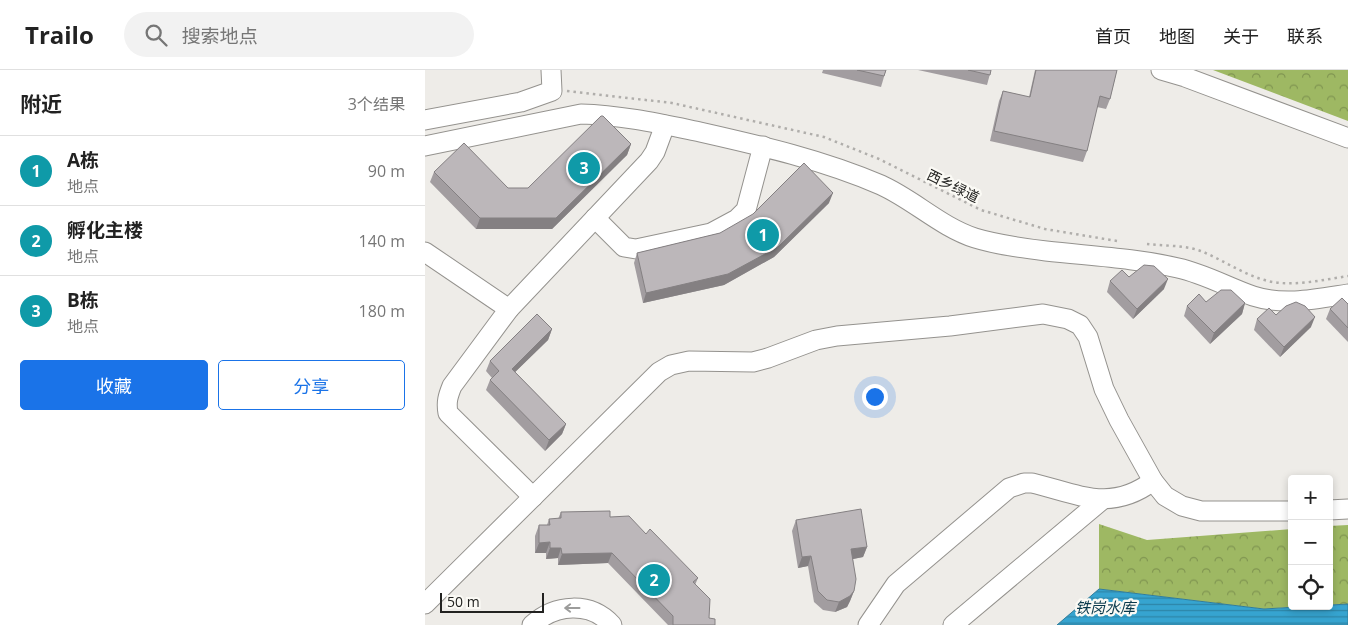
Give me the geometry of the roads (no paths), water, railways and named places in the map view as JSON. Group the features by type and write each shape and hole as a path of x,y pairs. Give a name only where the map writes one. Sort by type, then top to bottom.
{"street":[{"path":"425,120 521,102 552,91 551,70"},
{"path":"1161,70 1185,77 1348,138"},
{"path":"425,146 581,114 594,114 665,125 763,146 829,165 882,186 960,232 978,239 1012,247 1144,262 1179,268 1219,281 1252,296 1278,301 1305,301 1348,294"},
{"path":"533,496 448,413 447,397 452,386 509,309 649,161 655,152 665,125"},
{"path":"595,218 623,247 636,249 711,233 737,219 746,210 763,146"},
{"path":"425,252 509,309"},
{"path":"425,604 659,372 671,364 689,361 753,362 817,340 837,336 950,326 1043,314 1068,319 1080,325 1088,336 1105,389 1119,420 1153,481 1165,496 1191,510 1211,512 1288,511"},
{"path":"868,625 895,584 1009,488 1024,483 1032,483 1085,498 1102,500 1121,498 1132,494 1153,481"},
{"path":"953,625 1102,500"},
{"path":"1333,510 1348,509"},
{"path":"543,622 561,608 583,608 603,616 612,625"}],"water":[{"name":"铁岗水库","path":"1099,589 1264,609 1288,608 1288,610 1333,610 1333,605 1348,604 1348,625 1057,625"}],"place":[{"name":"B栋","path":"584,168"},
{"name":"A栋","path":"763,235"},
{"name":"孵化主楼","path":"654,580"}]}
